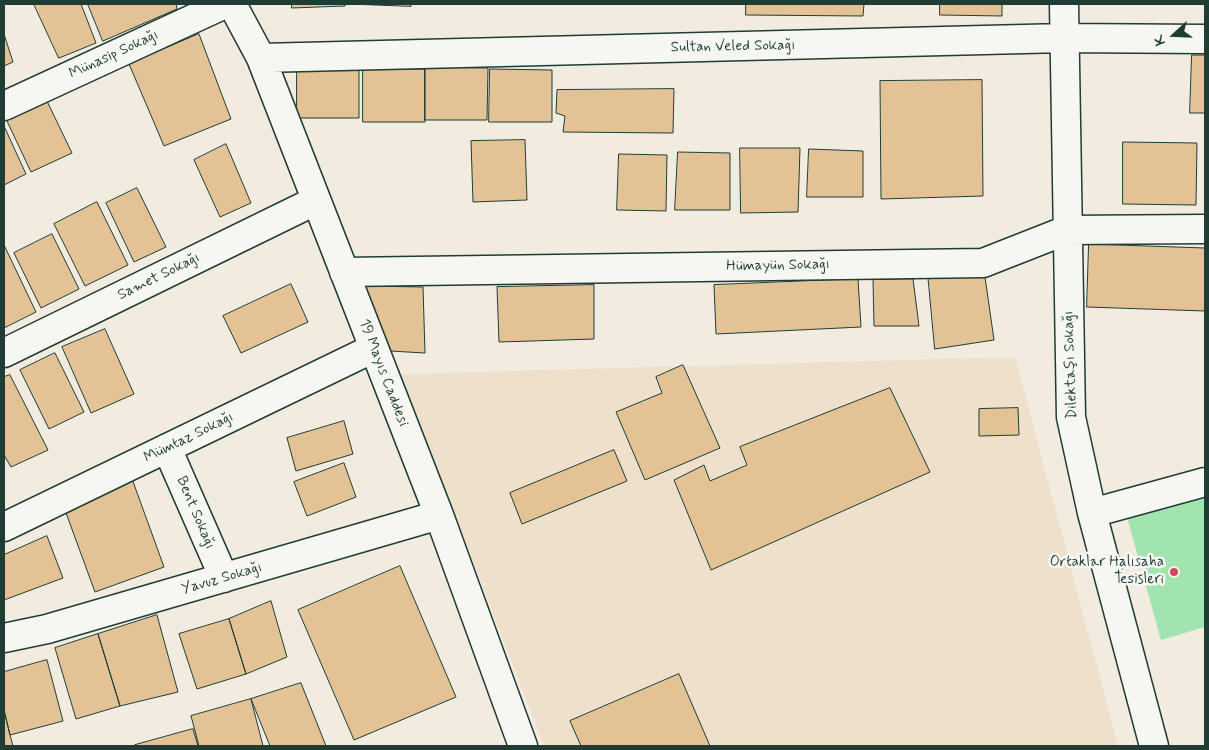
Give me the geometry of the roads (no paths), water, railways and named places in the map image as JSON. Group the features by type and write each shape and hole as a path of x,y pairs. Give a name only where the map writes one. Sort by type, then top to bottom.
{"street":[{"name":"Münasip Sokağı","path":"4,106 225,4"},
{"name":"19 Mayıs Caddesi","path":"232,4 261,58 315,202 439,515 523,746"},
{"name":"Dilektaşı Sokağı","path":"1064,4 1071,418 1092,513 1154,746"},
{"name":"Sultan Veled Sokağı","path":"261,58 1064,38 1205,38"},
{"name":"Samet Sokağı","path":"4,353 315,202"},
{"name":"Hümayün Sokağı","path":"344,272 983,263 1067,230 1205,229"},
{"name":"Mümtaz Sokağı","path":"4,528 374,348"},
{"name":"Bent Sokağı","path":"167,448 224,578"},
{"path":"1092,513 1205,482"},
{"name":"Yavuz Sokağı","path":"4,638 47,629 439,515"}],"place":[{"name":"Ortaklar Halısaha Tesisleri","path":"1174,572"}]}
